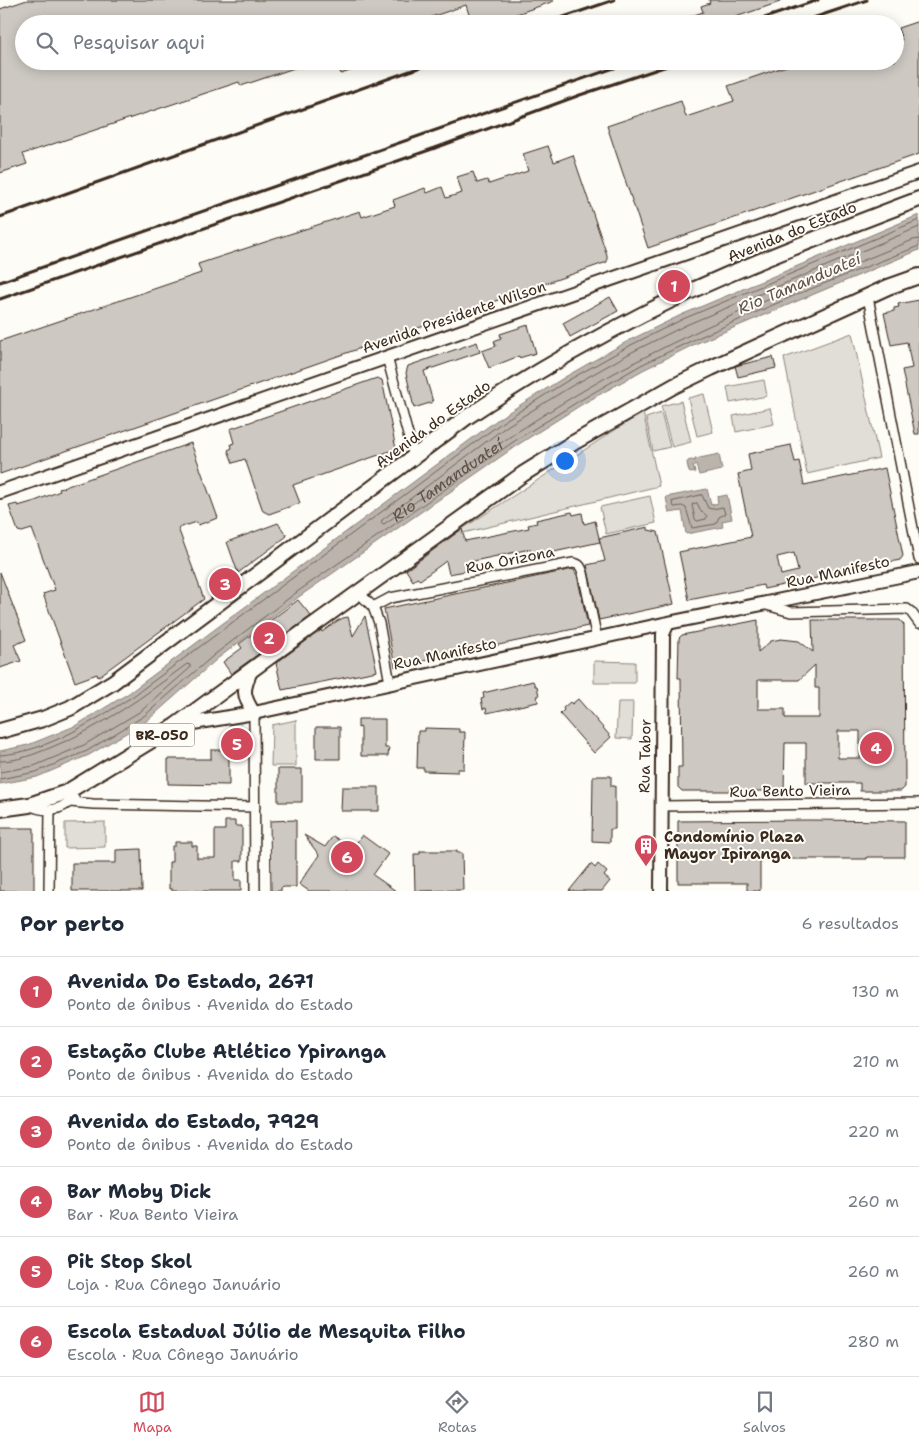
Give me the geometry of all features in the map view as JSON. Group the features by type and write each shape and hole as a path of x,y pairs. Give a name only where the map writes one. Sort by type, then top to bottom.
{"highway":[{"name":"Avenida do Estado","path":"0,732 43,719 70,708 113,682 467,417 513,386 566,355 645,313 741,269 919,198"},
{"name":"BR-050","path":"0,809 28,805 58,796 175,726 523,474 574,442 711,368 919,276"}],"main road":[{"name":"Avenida Presidente Wilson","path":"0,492 919,172"},
{"name":"Rua Manifesto","path":"175,726 254,713 643,628 919,572"},
{"name":"Rua Tabor","path":"661,891 664,630 668,623"},
{"path":"643,628 664,638"},
{"path":"251,671 244,689 247,703 254,713"}],"street":[{"path":"868,297 919,559"},
{"path":"387,357 414,457"},
{"name":"Rua Orizona","path":"373,607 390,598 566,563 578,564 583,573 597,639"},
{"path":"358,592 373,607 379,623 390,683"},
{"name":"Rua Manifesto","path":"763,604 791,612 904,609 912,612 919,623"},
{"path":"254,713 255,891"},
{"path":"28,805 50,810 60,808 70,802 81,783"},
{"path":"70,802 255,807"},
{"name":"Rua Bento Vieira","path":"661,806 919,803"},
{"path":"49,891 50,810"}],"shaded area":[{"path":"852,333 879,458 807,474 784,358"},
{"path":"764,380 767,396 730,403 727,387"},
{"path":"704,394 713,432 697,436 688,398"},
{"path":"681,401 691,442 672,447 661,406"},
{"path":"770,408 774,424 736,432 733,416"},
{"path":"643,412 659,486 463,533 462,529"},
{"path":"661,413 670,447 653,451 646,418"},
{"path":"650,496 656,523 606,534 600,507"},
{"path":"594,661 635,662 635,683 594,683"},
{"path":"618,702 633,702 632,739 616,738"},
{"path":"296,720 296,766 271,766 272,725"},
{"path":"105,822 105,847 65,848 65,823"}],"water":[{"name":"Rio Tamanduateí","path":"919,215 919,250 695,344 643,370 581,405 519,444 300,596 217,659 148,720 89,755 37,777 0,784 0,751 28,745 75,726 129,693 501,417 565,377 628,341 681,315"},
{"path":"719,454 722,470 699,475 696,464 693,466 695,472 689,472 688,461 695,461 695,459"},
{"path":"707,489 711,505 718,503 717,497 727,495 732,519 722,521 723,527 686,534 682,511 669,513 666,497"}],"building":[{"path":"27,0 554,1 514,15 469,15 466,5 437,15 15,15 15,70 288,70 241,86 239,82 23,154 27,164 0,173 0,9"},
{"path":"709,0 780,0 780,2 742,15 694,15 703,12 701,6 710,3"},
{"path":"919,21 919,154 648,248 607,126 681,101 686,117 734,101 728,86 775,70 904,70 904,26"},
{"path":"339,70 353,70 341,74"},
{"path":"548,146 554,162 573,155 607,255 607,262 0,474 0,341 201,273 198,264 360,211 362,217 395,206 393,200 425,188 427,193 442,187 446,198 462,193 457,177 473,172 477,183 487,180 489,184 528,171 523,154"},
{"path":"610,297 618,311 570,337 563,323"},
{"path":"919,300 919,434 915,434 902,370 912,368 907,342 891,345 884,313 894,311 894,308 899,307 898,304"},
{"path":"528,325 536,353 519,358 519,356 489,368 482,351 496,346 494,341 501,338 500,334"},
{"path":"477,342 480,352 424,371 433,402 414,408 406,373 408,366"},
{"path":"773,357 776,368 738,377 735,366"},
{"path":"377,378 382,380 396,449 293,485 300,503 269,514 263,511 245,459 233,463 228,450 232,448 231,444 234,443 230,429"},
{"path":"191,443 218,518 198,525 197,522 178,528 204,599 98,677 97,674 75,682 43,594 55,590 32,529 22,532 18,531 9,506 17,504 18,506 35,501 60,491 59,489"},
{"path":"791,445 795,462 799,461 804,485 885,468 903,556 900,560 764,589 763,585 689,600 679,552 751,537 738,474 751,471 748,454","holes":["794,553 798,571 781,575 777,557"]},
{"path":"572,512 573,515 582,513 584,524 595,521 600,542 531,557 530,549 469,562 471,570 449,574 446,561 420,580 417,578 413,581 406,570 462,529 465,541 529,528 528,525 537,523 536,520"},
{"path":"278,523 287,536 238,573 227,542"},
{"path":"648,527 648,530 658,532 674,604 599,620 587,565 605,561 599,538"},
{"path":"573,569 577,575 588,626 395,667 384,609"},
{"path":"0,572 26,640 14,645 21,661 0,668"},
{"path":"298,600 311,616 231,674 223,662 242,648 239,644"},
{"path":"365,616 377,671 282,690 276,663 321,630 322,632 343,618 348,617 353,636"},
{"path":"758,620 758,652 771,641 781,639 799,641 813,652 812,620 900,620 904,625 905,787 901,791 860,791 860,783 806,783 806,743 785,743 784,791 682,791 678,787 678,767 682,767 681,678 678,678 679,638 682,635","holes":["815,665 815,688 819,688 819,718 785,718 785,709 758,709 758,680 799,680","838,731 860,731 860,758 838,758"]},
{"path":"533,681 535,686 537,686 538,702 487,713 486,708 483,709 481,699 484,698 483,693"},
{"path":"578,699 611,737 594,753 560,714 564,710 563,708 570,702 572,704"},
{"path":"358,719 385,719 385,748 389,748 388,756 361,756 361,727 358,728"},
{"path":"316,727 340,727 340,759 316,759"},
{"path":"425,728 459,729 459,732 465,732 464,769 458,769 458,772 424,771 424,768 417,768 418,731 425,731"},
{"path":"231,729 240,737 234,744 225,737"},
{"path":"211,750 229,750 229,785 168,784 168,759 211,759"},
{"path":"278,769 302,769 302,802 278,802"},
{"path":"593,776 611,776 611,786 615,786 615,829 610,829 610,842 592,841"},
{"path":"342,787 379,787 379,811 341,811"},
{"path":"296,820 296,887 284,887 281,888 281,891 271,891 270,821"},
{"path":"225,821 235,821 235,826 242,826 242,861 235,861 235,880 241,880 241,891 172,891 172,889 169,889 169,862 172,862 172,846 175,846 175,842 192,842 192,846 197,846 197,858 215,858 215,830 225,830"},
{"path":"678,821 905,821 905,857 760,859 760,891 747,891 747,883 678,883"},
{"path":"0,828 34,828 34,891 0,891"},
{"path":"304,835 325,847 333,836 352,849 362,835 388,854 373,875 396,891 309,891 299,884 319,855"},
{"path":"141,849 142,891 72,891 72,863 116,863 116,850"},
{"path":"420,851 457,851 457,853 462,853 463,890 415,891 414,854 420,854"},
{"path":"591,864 595,868 598,864 607,872 604,876 610,881 602,891 569,891"}],"railway":[{"path":"570,15 614,0"},
{"path":"774,15 818,0"},
{"path":"822,15 867,0"},
{"path":"0,217 413,70"},
{"path":"0,282 608,70"},
{"path":"0,299 655,70"}],"place":[{"name":"Avenida Do Estado, 2671","path":"674,286"},
{"name":"Avenida do Estado, 7929","path":"225,584"},
{"name":"Estação Clube Atlético Ypiranga","path":"269,638"},
{"name":"Pit Stop Skol","path":"237,744"},
{"name":"Bar Moby Dick","path":"876,748"},
{"name":"Escola Estadual Júlio de Mesquita Filho","path":"347,857"},
{"name":"Condomínio Plaza Mayor Ipiranga","path":"646,867"}]}
